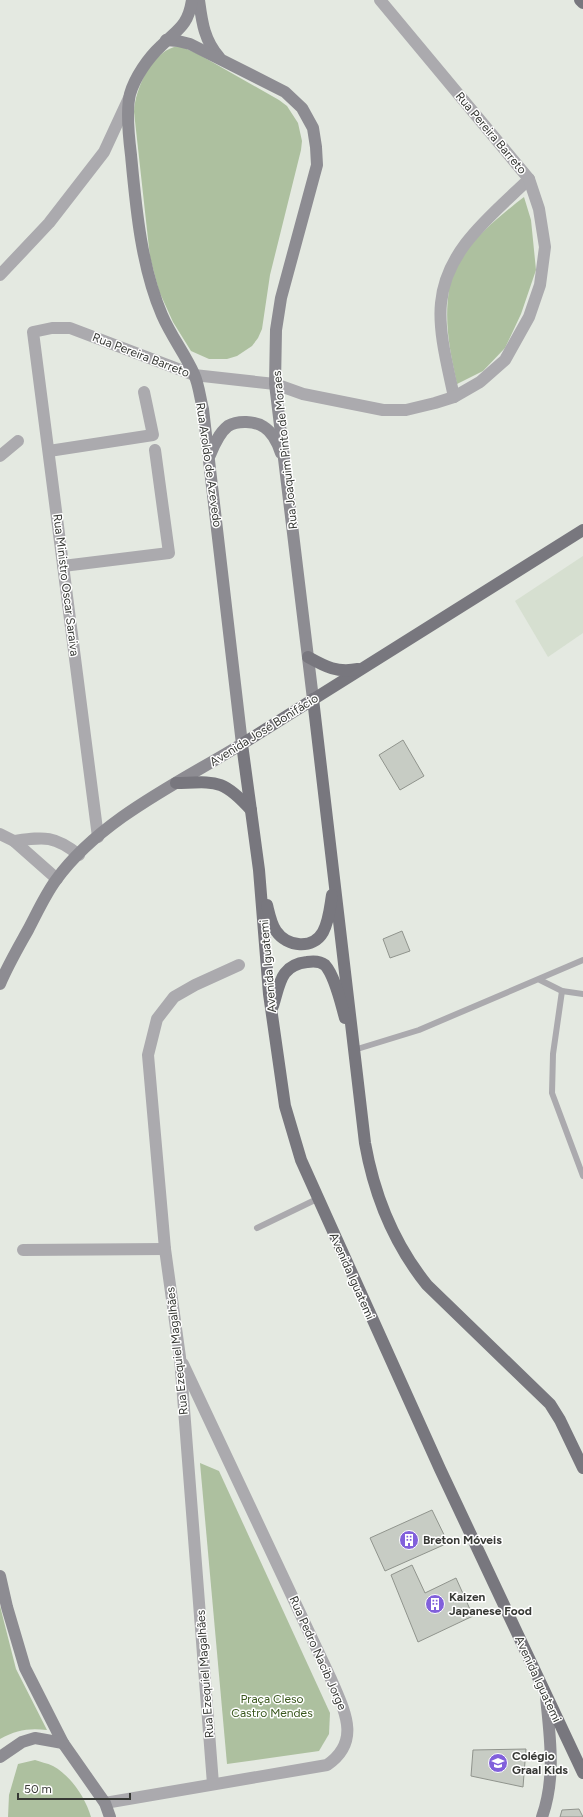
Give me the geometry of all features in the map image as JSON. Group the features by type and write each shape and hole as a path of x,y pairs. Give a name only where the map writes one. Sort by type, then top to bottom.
{"main road":[{"name":"Rua Aroldo de Azevedo","path":"192,0 190,13 183,26 166,40 147,62 130,95 128,126 146,265 151,287 162,316 194,375 203,409 210,455 242,744"},
{"path":"199,0 202,27 208,42 224,62"},
{"path":"580,0 583,3"},
{"name":"Rua Joaquim Pinto de Moraes","path":"166,40 190,44 285,92 302,108 313,128 317,165 281,298 276,330 275,384 286,465 313,699"},
{"path":"210,455 217,439 228,426 244,421 264,427 278,443 286,465"},
{"name":"Avenida José Bonifácio","path":"0,984 44,899 57,879 98,837 124,817 176,783 242,744 583,530"},
{"path":"308,657 325,667 334,669 346,671 362,668"},
{"path":"313,699 365,1143 370,1171 389,1224 414,1269 427,1285 550,1404 560,1420 583,1468"},
{"name":"Avenida Iguatemi","path":"242,744 259,870 271,1011 285,1106 301,1160 317,1199 583,1773"},
{"path":"176,783 210,782 224,786 236,793 251,810"},
{"path":"259,870 271,919 276,931 287,942 296,944 313,942 323,932 331,906 334,882"},
{"path":"271,1011 282,974 292,965 314,961 324,965 331,976 354,1047"},
{"path":"0,1576 6,1607 25,1668 63,1743 105,1803 110,1817"},
{"path":"542,1817 546,1806 552,1760 546,1696"},
{"path":"0,1757 22,1742 35,1738 63,1743"}],"street":[{"name":"Rua Pereira Barreto","path":"33,332 52,328 70,328 194,375 275,384 303,394 383,410 406,410 454,397 480,382 505,360 529,317 538,292 545,247 539,209 529,179 380,0"},
{"path":"0,275 49,223 104,152 130,95"},
{"path":"454,397 442,335 440,304 448,272 462,247 529,179"},
{"name":"Rua Ministro Oscar Saraiva","path":"33,332 98,837"},
{"path":"48,451 153,435 144,392"},
{"path":"0,456 18,441"},
{"path":"63,566 169,553 155,450"},
{"path":"0,834 14,841 57,879"},
{"path":"14,841 45,837 65,844 79,855"},
{"name":"Rua Ezequiel Magalhães","path":"213,1784 180,1357 165,1249 148,1055 157,1019 174,998 195,985 239,965"},
{"path":"23,1250 165,1249"},
{"name":"Rua Pedro Nacib Jorge","path":"105,1803 327,1765 338,1757 347,1742 346,1714 328,1672 180,1357"}],"lane":[{"path":"354,1047 419,1030 540,980 583,960"},
{"path":"540,980 562,991 583,994"},
{"path":"562,991 553,1054 552,1094 583,1176"},
{"path":"257,1228 317,1199"}],"shaded area":[{"path":"583,556 583,633 548,657 515,601"}],"green space":[{"path":"174,47 182,47 198,54 279,100 287,106 298,123 302,141 270,275 262,329 252,346 237,356 227,359 209,359 191,351 173,322 159,291 150,257 134,112 135,103 141,83 152,65 158,57"},
{"path":"524,197 531,220 536,270 521,314 505,348 483,371 457,384 447,326 450,277 463,254 472,243 493,222"},
{"name":"Praça Cleso Castro Mendes","path":"200,1463 219,1471 330,1713 329,1734 319,1751 227,1764"},
{"path":"0,1606 16,1669 47,1730 23,1730 0,1739"},
{"path":"35,1760 53,1766 66,1775 81,1795 91,1817 8,1817 9,1795 18,1764"}],"building":[{"path":"403,740 424,776 400,790 379,755"},
{"path":"402,931 410,951 390,958 383,939"},
{"name":"Breton Móveis","path":"432,1510 448,1543 385,1571 370,1538"},
{"name":"Kaizen Japanese Food","path":"412,1565 425,1593 456,1578 473,1616 418,1642 391,1575"},
{"name":"Colégio Graal Kids","path":"526,1749 523,1787 471,1776 473,1750"},
{"path":"579,1809 583,1817 560,1817 562,1810"}],"place":[{"name":"Breton Móveis","path":"409,1540"},
{"name":"Kaizen Japanese Food","path":"435,1604"},
{"name":"Colégio Graal Kids","path":"498,1763"}]}
